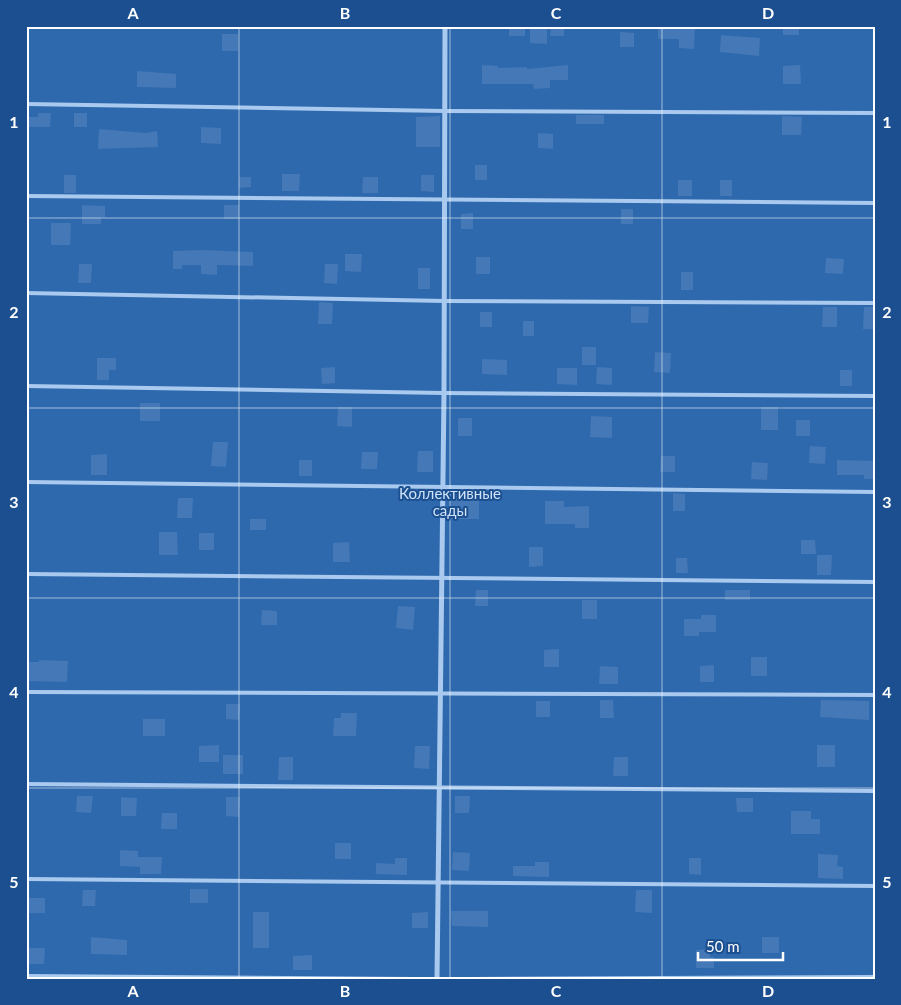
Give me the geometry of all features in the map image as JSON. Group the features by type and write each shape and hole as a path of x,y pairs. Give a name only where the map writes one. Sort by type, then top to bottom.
{"street":[{"path":"437,979 446,201 445,26"}],"lane":[{"path":"26,104 445,111 875,113"},
{"path":"26,196 446,201 875,203"},
{"path":"26,293 445,301 875,303"},
{"path":"26,386 444,393 875,396"},
{"path":"26,482 875,492"},
{"path":"26,574 875,582"},
{"path":"26,692 875,695"},
{"path":"26,784 439,789 875,791"},
{"path":"26,879 438,884 875,886"},
{"path":"26,976 412,979"},
{"path":"473,979 875,977"}],"green space":[{"name":"Коллективные сады","path":"26,26 875,26 875,979 26,979"}],"building":[{"path":"509,26 525,26 525,36 509,36"},
{"path":"551,26 564,26 564,36 550,36"},
{"path":"658,26 695,27 694,49 679,48 679,39 658,39"},
{"path":"783,26 799,26 799,35 783,35"},
{"path":"530,28 547,29 547,44 530,43"},
{"path":"620,32 634,33 634,47 620,47"},
{"path":"222,34 238,34 238,51 222,51"},
{"path":"721,35 760,38 759,56 720,52"},
{"path":"482,65 498,66 498,68 527,67 527,69 568,65 568,80 550,80 550,88 534,89 533,84 482,84"},
{"path":"800,65 801,84 783,84 783,66"},
{"path":"137,71 176,74 176,88 137,87"},
{"path":"38,113 51,113 50,127 26,127 26,117 38,117"},
{"path":"74,113 87,113 87,127 74,127"},
{"path":"576,115 604,115 604,124 576,124"},
{"path":"440,116 440,147 416,147 416,117"},
{"path":"782,116 802,117 801,135 782,135"},
{"path":"201,127 221,128 221,144 201,143"},
{"path":"99,129 146,133 157,131 158,147 98,149"},
{"path":"538,133 553,134 553,149 538,148"},
{"path":"475,165 487,165 487,180 475,180"},
{"path":"282,174 300,174 299,191 282,191"},
{"path":"64,175 76,175 76,193 64,193"},
{"path":"421,175 434,175 434,192 421,191"},
{"path":"239,177 251,177 251,187 239,188"},
{"path":"363,177 378,177 378,193 362,193"},
{"path":"678,180 692,180 692,196 678,196"},
{"path":"720,180 732,180 732,196 720,196"},
{"path":"82,205 105,206 105,217 101,217 101,224 82,224"},
{"path":"224,205 239,205 239,219 224,219"},
{"path":"621,209 633,209 633,224 621,224"},
{"path":"473,213 473,229 461,229 461,214"},
{"path":"51,223 71,223 70,245 51,245"},
{"path":"173,251 253,252 253,266 217,265 217,275 201,274 201,265 182,265 182,269 173,269"},
{"path":"345,254 362,254 361,272 345,271"},
{"path":"476,257 490,257 490,274 476,274"},
{"path":"826,258 844,259 843,274 825,273"},
{"path":"79,264 92,264 91,283 78,283"},
{"path":"325,264 338,264 337,284 324,283"},
{"path":"418,268 430,268 430,289 418,289"},
{"path":"681,272 693,272 693,290 681,290"},
{"path":"319,302 333,303 332,324 318,324"},
{"path":"631,306 649,307 648,323 631,323"},
{"path":"823,307 837,307 837,327 822,327"},
{"path":"864,307 873,307 873,329 863,329"},
{"path":"480,312 492,312 492,327 480,327"},
{"path":"523,321 534,321 534,336 523,336"},
{"path":"582,347 596,347 596,365 582,365"},
{"path":"655,352 671,353 670,373 654,372"},
{"path":"97,358 116,358 116,370 109,370 109,380 97,380"},
{"path":"482,359 507,360 507,375 482,374"},
{"path":"335,367 335,383 322,384 321,368"},
{"path":"597,367 612,368 612,385 596,384"},
{"path":"557,368 577,368 577,385 557,384"},
{"path":"840,370 852,370 852,386 840,386"},
{"path":"140,403 160,403 160,421 140,421"},
{"path":"338,407 352,407 352,427 337,426"},
{"path":"761,407 778,407 778,430 761,430"},
{"path":"591,416 612,417 612,438 590,437"},
{"path":"458,418 472,418 472,436 458,436"},
{"path":"796,420 810,420 810,436 796,436"},
{"path":"213,442 228,442 226,467 211,466"},
{"path":"810,446 826,447 825,464 809,463"},
{"path":"418,451 433,451 433,472 417,472"},
{"path":"362,452 378,452 377,469 361,469"},
{"path":"107,454 107,475 91,475 91,455"},
{"path":"661,456 675,456 675,472 660,472"},
{"path":"299,460 312,460 312,476 299,476"},
{"path":"837,460 875,461 875,479 864,479 864,475 837,475"},
{"path":"752,462 768,463 767,480 751,479"},
{"path":"673,493 685,494 685,511 673,511"},
{"path":"479,495 479,519 452,519 451,496"},
{"path":"178,498 193,498 192,518 177,518"},
{"path":"545,501 564,501 564,507 589,506 589,528 575,528 575,524 545,524"},
{"path":"250,519 266,519 266,530 250,530"},
{"path":"159,532 177,532 178,555 159,555"},
{"path":"199,533 214,533 214,550 199,550"},
{"path":"801,540 815,540 816,554 801,554"},
{"path":"349,542 350,562 333,562 333,543"},
{"path":"529,547 543,547 543,566 529,567"},
{"path":"817,555 832,555 831,575 817,575"},
{"path":"676,558 687,558 688,573 676,573"},
{"path":"476,590 488,590 488,606 475,606"},
{"path":"725,590 750,590 750,600 725,600"},
{"path":"582,600 597,600 597,619 582,619"},
{"path":"398,606 415,607 413,630 396,628"},
{"path":"262,610 277,611 277,625 261,625"},
{"path":"701,615 716,615 716,632 699,632 699,636 684,636 684,619 701,619"},
{"path":"559,649 559,667 544,667 544,650"},
{"path":"751,657 767,657 767,676 751,676"},
{"path":"39,660 68,661 67,682 26,681 26,662 39,662"},
{"path":"714,665 714,682 700,682 700,666"},
{"path":"600,666 618,667 618,684 599,684"},
{"path":"600,700 613,700 614,718 600,718"},
{"path":"821,700 869,701 869,720 820,717"},
{"path":"536,701 550,701 550,717 536,717"},
{"path":"226,704 240,704 239,720 226,719"},
{"path":"341,713 357,713 356,736 333,736 334,718 341,718"},
{"path":"143,719 165,719 165,736 143,736"},
{"path":"219,745 219,762 199,762 199,746"},
{"path":"817,745 835,745 835,767 817,767"},
{"path":"415,746 430,746 429,769 414,768"},
{"path":"223,755 243,755 243,774 223,774"},
{"path":"279,757 293,757 293,780 278,780"},
{"path":"614,757 628,757 628,776 613,776"},
{"path":"77,796 93,796 91,813 76,812"},
{"path":"455,796 470,796 469,813 455,813"},
{"path":"121,797 137,798 136,816 121,816"},
{"path":"226,797 240,797 239,817 226,816"},
{"path":"736,798 753,798 753,812 737,812"},
{"path":"791,811 811,811 811,819 820,819 820,834 791,834"},
{"path":"162,813 177,813 177,829 161,829"},
{"path":"335,843 351,843 351,859 335,859"},
{"path":"120,850 138,851 138,857 162,857 161,874 140,874 140,867 120,866"},
{"path":"453,852 470,853 469,871 452,870"},
{"path":"818,854 838,855 837,866 843,867 843,879 818,878"},
{"path":"395,858 407,858 407,875 376,874 376,863 395,864"},
{"path":"689,858 701,858 701,875 689,874"},
{"path":"535,862 549,862 549,877 513,876 513,866 535,866"},
{"path":"190,889 208,889 208,903 190,903"},
{"path":"83,890 96,890 95,906 82,906"},
{"path":"636,890 652,890 652,913 635,912"},
{"path":"29,898 45,898 45,913 29,913"},
{"path":"451,911 488,911 488,927 452,926"},
{"path":"253,912 269,912 269,948 253,948"},
{"path":"428,912 428,928 412,928 412,913"},
{"path":"91,937 127,940 127,955 91,954"},
{"path":"762,937 779,937 779,953 762,953"},
{"path":"29,948 45,948 44,964 29,964"},
{"path":"710,949 710,957 714,957 714,968 696,968 696,950"},
{"path":"312,955 312,970 293,970 293,956"}]}
